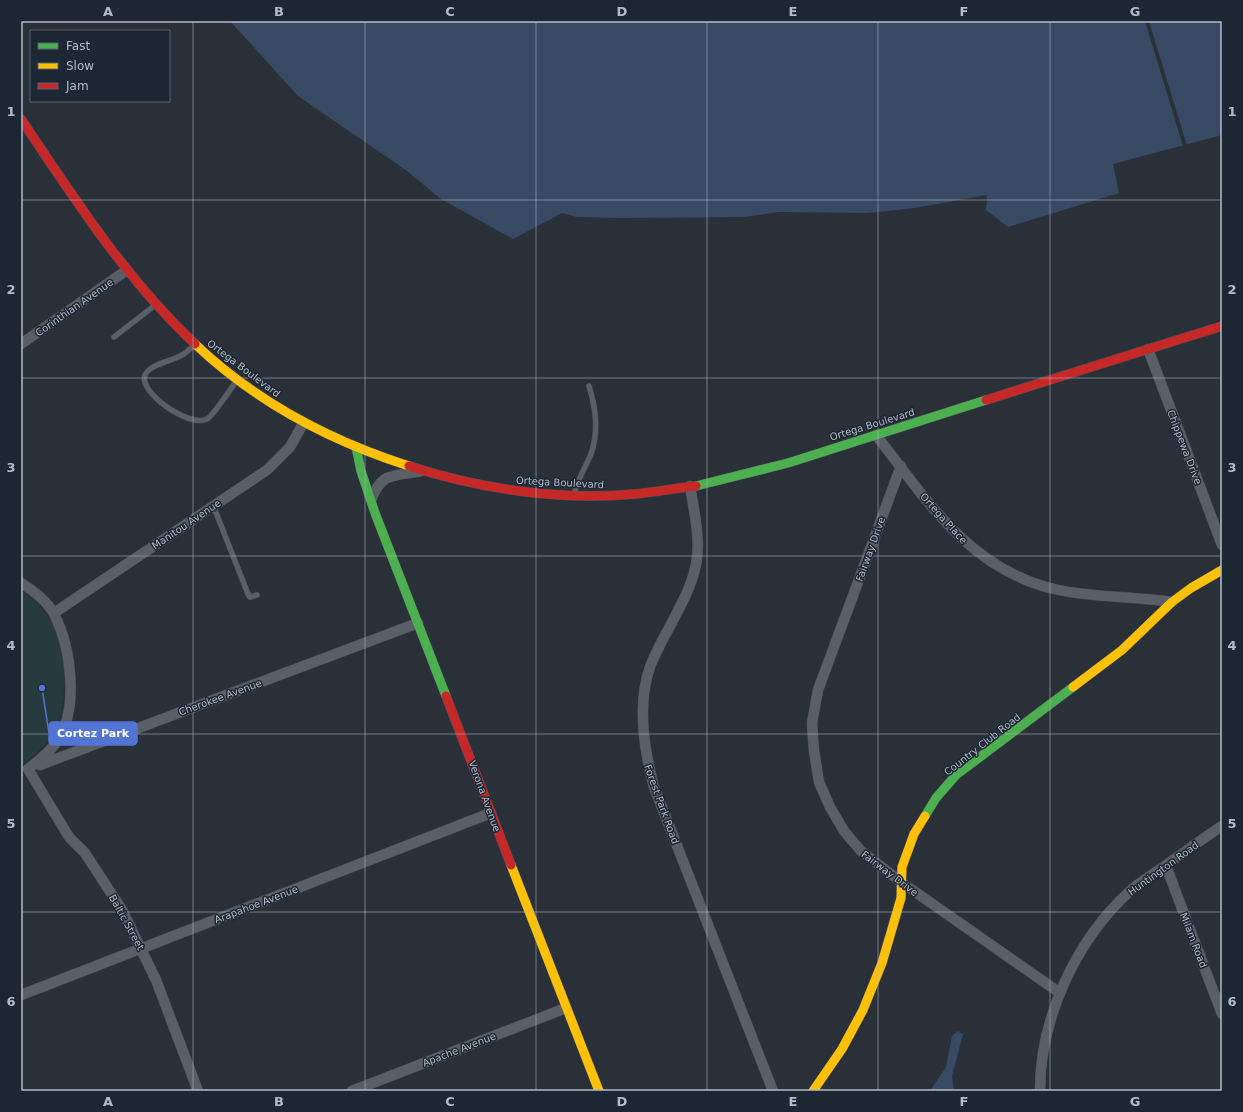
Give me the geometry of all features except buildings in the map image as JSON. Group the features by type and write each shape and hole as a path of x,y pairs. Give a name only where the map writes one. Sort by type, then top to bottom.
{"main road":[{"name":"Ortega Boulevard","path":"21,119 99,234 155,305 195,344 238,379 304,422 356,447 421,471 496,488 535,494 610,496 690,486 745,474 876,435 1222,326"},
{"name":"Verona Avenue","path":"356,447 361,471 371,500 599,1091"},
{"name":"Country Club Road","path":"813,1091 842,1049 863,1010 882,963 901,898 902,867 914,834 924,815 936,798 956,775 1122,650 1172,602 1191,588 1222,570"}],"street":[{"name":"Corinthian Avenue","path":"21,344 127,270"},
{"name":"Chippewa Drive","path":"1148,349 1221,540"},
{"name":"Manitou Avenue","path":"54,613 213,505 268,470 290,446 304,422"},
{"name":"Ortega Place","path":"876,435 952,530 979,554 999,566 1025,579 1053,589 1098,596 1172,602"},
{"name":"Fairway Drive","path":"901,466 818,690 812,723 814,751 820,782 830,807 844,831 861,851 901,882 1060,993"},
{"path":"371,500 376,487 386,478 421,471"},
{"name":"Forest Park Road","path":"690,486 698,533 696,564 689,587 650,667 644,700 646,760 654,787 773,1091"},
{"path":"21,583 38,596 54,613 64,638 70,671 67,718 59,739 46,756 24,770"},
{"name":"Cherokee Avenue","path":"24,770 418,623"},
{"name":"Baltic Street","path":"24,770 69,836 85,853 122,910 142,948 156,980 198,1091"},
{"name":"Arapahoe Avenue","path":"21,995 491,813"},
{"name":"Huntington Road","path":"1040,1091 1045,1042 1053,1012 1067,974 1079,954 1106,918 1131,890 1222,826"},
{"name":"Milam Road","path":"1166,866 1222,1014"},
{"name":"Apache Avenue","path":"352,1091 566,1008"}],"lane":[{"path":"114,337 155,305"},
{"path":"195,344 183,355 151,368 145,374 143,381 146,388 176,414 199,422 209,418 238,379"},
{"path":"574,495 577,482 591,453 596,429 595,407 589,386"},
{"path":"213,505 248,594 250,597 257,595"}],"green space":[{"path":"21,590 37,604 56,630 63,651 65,675 63,699 57,722 52,733 42,747 21,766"}],"water":[{"path":"230,21 1222,21 1222,135 1113,164 1119,193 1008,227 986,210 987,195 915,208 868,213 779,212 744,217 619,218 577,217 562,213 513,239 441,199 407,171 298,96"},
{"path":"958,1031 963,1034 952,1076 954,1091 930,1091 946,1067 952,1036"}],"pier":[{"path":"1145,21 1149,21 1187,146 1183,146"}],"traffic: fast":[{"path":"696,486 788,463 986,400"},
{"path":"356,447 361,471 375,513 446,696"},
{"path":"925,816 936,798 956,775 1073,687"}],"traffic: slow":[{"path":"195,344 218,365 243,384 295,417 351,444 409,466"},
{"path":"1073,687 1122,650 1172,602 1191,588 1222,570"},
{"path":"813,1091 842,1049 863,1010 882,963 901,898 902,867 914,834 925,816"},
{"path":"511,865 599,1091"}],"traffic: jam":[{"path":"21,119 81,208 123,265 170,319 195,344"},
{"path":"986,400 1222,326"},
{"path":"409,466 492,487 549,494 607,496 696,486"},
{"path":"446,696 511,865"}],"place":[{"name":"Cortez Park","path":"42,688"}]}
